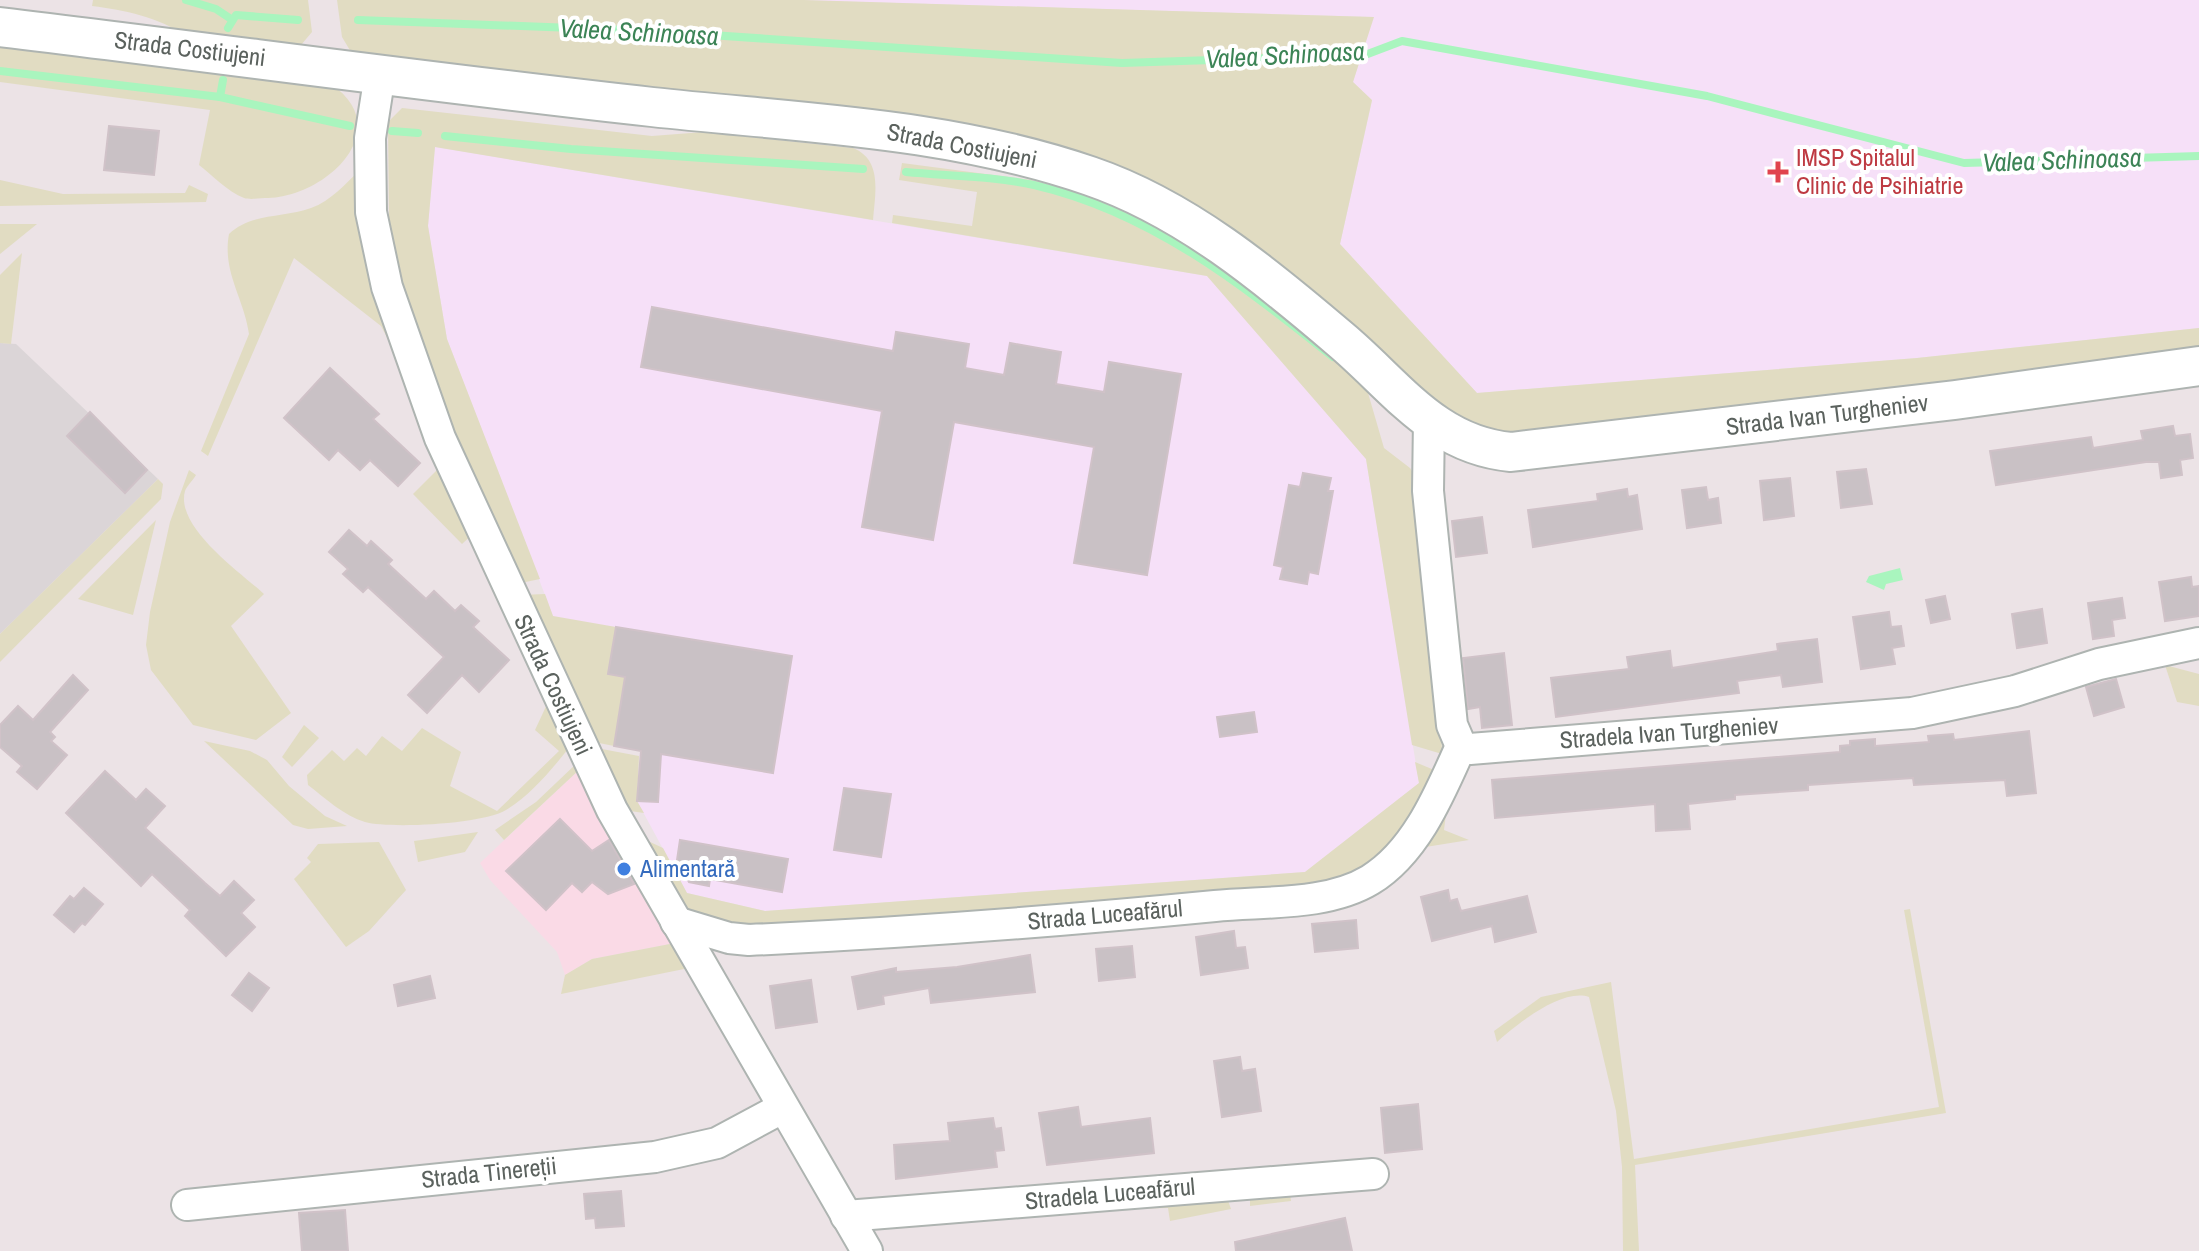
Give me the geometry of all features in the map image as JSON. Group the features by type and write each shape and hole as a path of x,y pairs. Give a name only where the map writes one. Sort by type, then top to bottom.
{"street":[{"name":"Strada Costiujeni","path":"0,27 651,107 887,130 1011,150 1088,175 1151,201 1243,262 1342,340 1442,429"},
{"name":"Strada Costiujeni","path":"380,74 370,138 371,212 387,287 416,377 440,438 612,810 867,1251"},
{"name":"Strada Ivan Turgheniev","path":"1442,429 1485,450 1511,452 1955,400 2199,366"},
{"path":"1442,429 1428,491 1452,725 1461,746"},
{"name":"Stradela Ivan Turgheniev","path":"1461,746 1484,750 1555,741 1912,713 2015,691 2099,664 2199,643"},
{"name":"Strada Luceafărul","path":"676,922 729,938 749,940 1146,913 1324,896 1372,879 1391,861 1424,822 1461,746"},
{"name":"Strada Tinereții","path":"187,1205 655,1157 717,1143 782,1108"},
{"name":"Stradela Luceafărul","path":"846,1216 1373,1174"}],"shaded area":[{"path":"93,0 308,0 312,32 301,45 289,47 186,36 141,15 92,6"},
{"path":"337,0 804,0 1374,17 1353,82 1372,100 1340,244 1477,393 1917,358 2199,328 2199,357 1480,437 1139,185 351,52 342,37"},
{"name":"IMSP Spitalul Clinic de Psihiatrie","path":"794,0 2199,0 2199,328 1917,358 1477,393 1340,244 1372,101 1353,82 1373,17"},
{"path":"0,38 331,84 350,102 357,121 356,139 346,157 331,173 312,186 268,198 244,198 226,188 199,165 210,110 0,82"},
{"path":"402,108 652,136 704,132 853,148 863,153 873,169 873,220 435,147 428,226 447,339 540,579 516,584 395,291 389,229 388,122"},
{"path":"435,147 1207,276 1366,459 1419,783 1305,872 765,911 687,893 637,801 640,751 614,746 625,677 608,674 553,616 447,339 428,226"},
{"path":"902,163 1031,180 1092,197 1152,221 1205,253 1305,326 1366,386 1384,448 1410,468 1420,483 1440,667 1442,754 1412,745 1366,459 1207,276 892,223 893,215 972,226 977,192 899,180"},
{"path":"361,169 404,370 381,326 294,258 208,456 201,451 249,334 228,261 229,234 247,222 318,205"},
{"path":"0,180 63,194 185,193 189,185 208,194 206,202 0,206"},
{"path":"0,224 37,224 0,254"},
{"path":"22,253 11,344 0,343 0,275"},
{"path":"0,343 16,344 158,479 0,634"},
{"path":"441,466 476,531 462,544 413,494"},
{"path":"189,470 196,475 185,491 185,505 199,534 264,594 231,626 291,713 256,740 193,725 151,670 146,645 150,612 170,522"},
{"path":"158,479 163,484 161,499 0,662 0,634"},
{"path":"156,520 133,615 78,599"},
{"path":"1900,568 1903,580 1886,584 1884,590 1866,582 1869,576"},
{"path":"545,594 553,616 616,627 608,674 625,677 614,746 584,740 521,595"},
{"path":"2165,665 2199,674 2199,706 2177,702"},
{"path":"549,700 572,744 533,789 495,815 437,824 377,824 350,816 308,785 307,775 332,750 344,761 357,748 366,756 382,736 402,751 422,728 461,752 450,786 497,811 559,751 535,730"},
{"path":"304,725 319,738 292,767 282,757"},
{"path":"204,741 250,751 267,760 289,786 325,816 347,826 308,829 293,825"},
{"path":"586,746 639,756 637,801 644,813 630,811"},
{"path":"1415,762 1439,772 1430,791 1370,872 1309,887 1197,891 1127,902 764,934 694,913 678,899 668,872 636,842 633,834 663,848 687,893 765,911 1305,872 1419,783"},
{"path":"577,763 580,769 504,840 495,830 536,802"},
{"path":"580,769 675,943 592,959 565,975 557,952 490,880 480,863"},
{"path":"1438,809 1446,814 1444,830 1469,840 1407,850"},
{"path":"478,832 465,852 418,862 414,841"},
{"path":"379,842 406,890 369,931 346,947 294,879 311,862 307,858 318,844"},
{"path":"1910,909 1946,1113 1635,1165 1639,1251 1623,1251 1622,1167 1616,1111 1589,997 1566,998 1540,1009 1497,1042 1494,1031 1541,997 1611,982 1634,1159 1939,1107 1904,910"},
{"path":"675,943 689,968 561,994 565,975 592,959"},
{"path":"1289,1186 1291,1201 1250,1206 1250,1190"},
{"path":"1225,1192 1231,1209 1170,1221 1168,1208 1041,1211"}],"building":[{"path":"109,126 159,131 154,175 104,170"},
{"path":"652,307 893,351 896,332 969,344 965,368 1004,375 1010,343 1061,352 1056,384 1104,392 1109,362 1181,374 1147,575 1074,563 1094,447 954,422 933,540 862,527 882,411 641,367"},
{"path":"330,368 379,414 373,419 420,463 398,486 370,460 360,470 338,450 329,460 284,418"},
{"path":"90,412 147,470 125,493 67,436"},
{"path":"2173,426 2175,436 2190,434 2193,458 2180,460 2182,475 2161,478 2159,462 2146,462 1996,485 1990,451 2091,437 2093,448 2143,440 2141,431"},
{"path":"1866,469 1872,504 1841,508 1837,472"},
{"path":"1303,473 1331,478 1328,491 1333,491 1318,574 1309,572 1307,584 1280,579 1283,567 1274,565 1289,485 1300,487"},
{"path":"1790,478 1794,516 1764,520 1760,481"},
{"path":"1706,487 1708,500 1718,498 1721,523 1687,528 1682,490"},
{"path":"1627,489 1628,497 1637,495 1642,529 1533,547 1528,510 1598,501 1597,494"},
{"path":"1482,517 1487,553 1456,557 1452,521"},
{"path":"349,530 367,546 371,541 392,560 388,564 426,599 434,591 455,611 461,605 479,621 473,627 509,660 479,692 462,675 427,713 408,695 444,657 368,587 363,592 343,574 348,569 329,552"},
{"path":"2191,577 2192,587 2199,586 2199,616 2165,621 2159,582"},
{"path":"1945,596 1950,619 1931,623 1926,600"},
{"path":"2122,598 2125,618 2112,620 2114,636 2093,639 2088,603"},
{"path":"2042,609 2047,643 2017,648 2012,614"},
{"path":"1889,612 1891,627 1901,626 1904,646 1892,648 1895,664 1861,669 1853,617"},
{"path":"616,627 792,656 773,773 661,754 658,802 637,801 641,751 614,746 625,677 608,674"},
{"path":"1817,639 1822,682 1783,687 1781,675 1737,681 1739,693 1556,717 1551,678 1629,669 1627,657 1670,651 1672,668 1778,651 1777,644"},
{"path":"1504,653 1512,725 1482,728 1480,707 1468,709 1463,658"},
{"path":"73,675 88,690 50,732 55,737 51,741 67,755 37,789 17,772 22,766 0,747 0,725 18,706 33,720"},
{"path":"2116,679 2124,707 2094,716 2086,687"},
{"path":"1254,712 1257,732 1220,737 1217,717"},
{"path":"2029,731 2036,793 2007,796 2005,780 1914,785 1913,778 1808,785 1808,790 1735,795 1735,799 1688,804 1690,829 1656,831 1655,804 1495,818 1492,780 1840,752 1840,746 1850,745 1850,741 1875,739 1875,746 1929,742 1928,736 1953,734 1954,740"},
{"path":"105,771 136,800 146,789 165,806 145,828 220,896 234,881 254,900 241,913 255,927 226,956 185,916 190,910 152,874 141,886 66,813"},
{"path":"844,788 891,794 881,857 834,850"},
{"path":"560,819 592,851 609,840 634,884 608,894 592,882 582,892 572,883 546,910 506,871"},
{"path":"680,840 788,859 782,892 710,879 709,886 689,882 677,860"},
{"path":"84,888 103,904 85,925 82,923 74,932 54,915 70,896 74,899"},
{"path":"1448,890 1450,901 1457,899 1461,911 1527,896 1536,932 1495,942 1492,926 1432,941 1421,897"},
{"path":"1356,920 1358,948 1315,952 1312,924"},
{"path":"1234,931 1236,948 1245,947 1248,968 1201,975 1196,937"},
{"path":"1132,946 1135,977 1099,981 1096,949"},
{"path":"1030,955 1035,992 931,1003 929,988 883,996 884,1004 858,1009 852,977 896,968 896,972 957,967"},
{"path":"249,973 269,988 252,1011 232,995"},
{"path":"430,976 435,998 398,1006 394,985"},
{"path":"811,980 817,1022 776,1028 770,986"},
{"path":"1240,1057 1242,1071 1255,1069 1261,1111 1222,1117 1214,1061"},
{"path":"1418,1104 1422,1149 1385,1153 1381,1108"},
{"path":"1078,1107 1081,1127 1150,1118 1154,1153 1047,1165 1039,1113"},
{"path":"993,1118 995,1129 1001,1128 1004,1150 995,1151 997,1167 896,1179 894,1145 950,1141 948,1123"},
{"path":"621,1191 624,1226 596,1228 595,1218 586,1219 584,1194"},
{"path":"345,1210 348,1251 302,1251 299,1213"},
{"path":"1345,1218 1352,1251 1236,1251 1235,1242"}],"waterway":[{"path":"186,0 216,9 231,19"},
{"name":"Valea Schinoasa","path":"228,28 236,15 298,20"},
{"name":"Valea Schinoasa","path":"358,20 652,31 1122,63 1365,55 1402,41 1707,96 1964,163 2199,156"},
{"name":"Valea Schinoasa","path":"0,71 220,97 223,80"},
{"path":"220,97 350,126"},
{"path":"392,131 418,133"},
{"path":"445,136 571,149 863,169"},
{"path":"906,172 1034,185 1117,213 1193,254 1264,303 1333,357"}],"place":[{"name":"IMSP Spitalul Clinic de Psihiatrie","path":"1778,172"},
{"name":"Alimentară","path":"624,869"}]}
